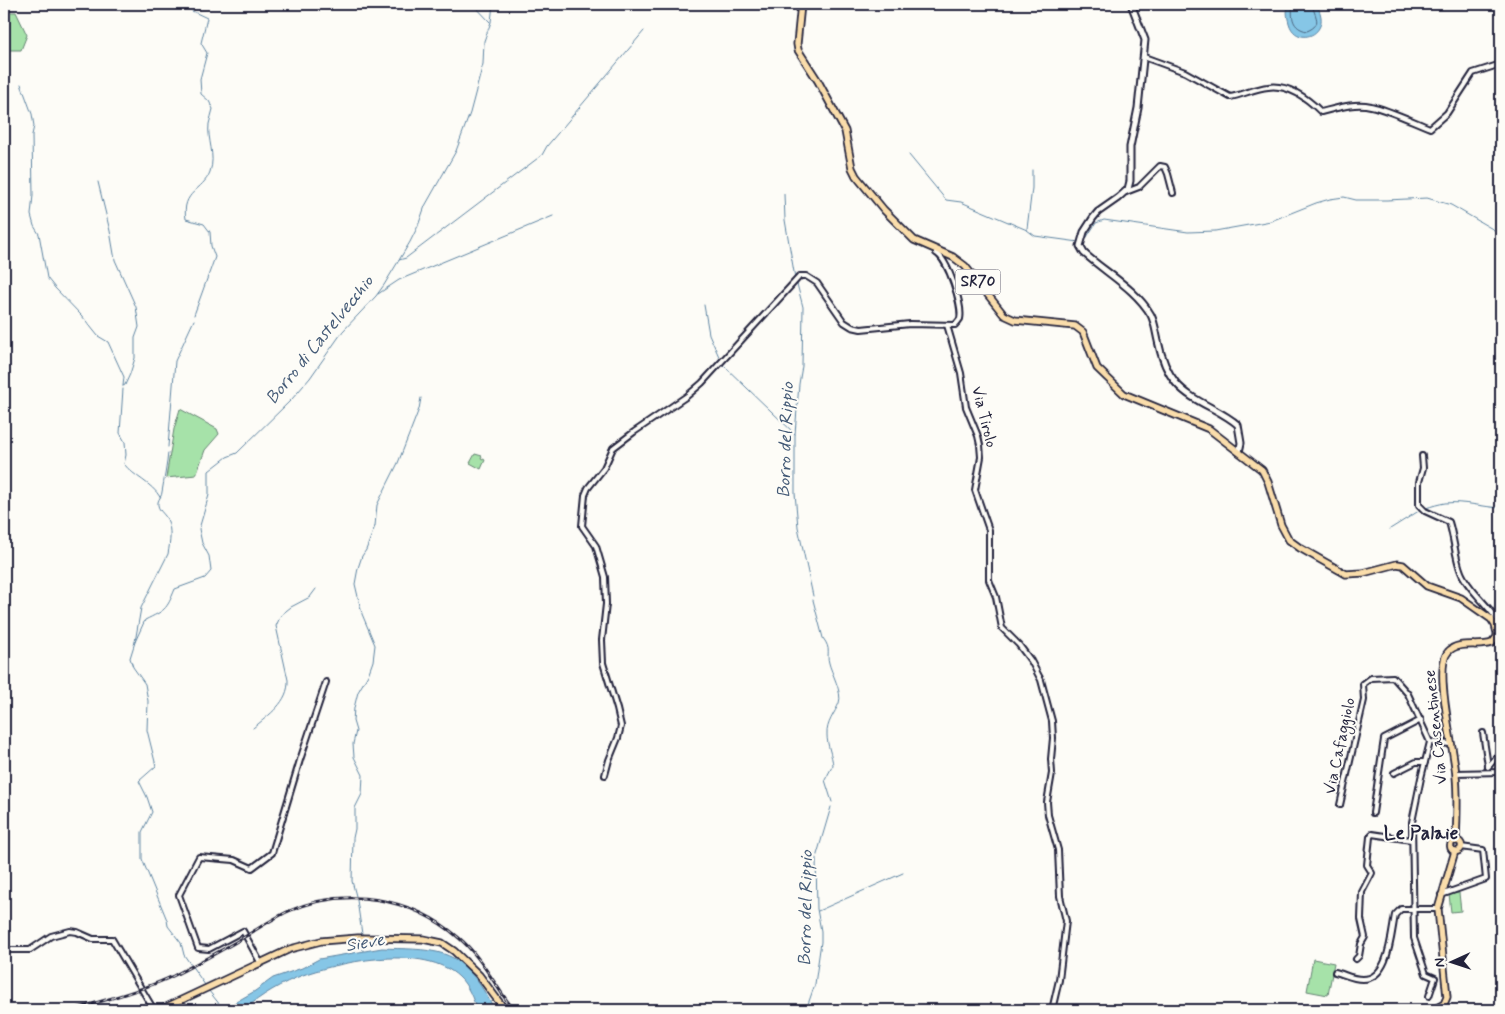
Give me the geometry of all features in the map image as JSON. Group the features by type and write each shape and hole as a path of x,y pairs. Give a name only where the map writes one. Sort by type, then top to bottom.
{"main road":[{"name":"Via Casentinese","path":"801,4 798,50 818,81 845,131 852,168 856,176 914,240 953,257 965,266 1004,316 1015,320 1044,322 1080,328 1084,332 1098,368 1124,394 1202,426 1239,452 1263,472 1268,482 1281,525 1289,540 1300,548 1346,574 1363,573 1397,564 1403,565 1427,586 1461,598 1495,625 1499,636 1495,640 1487,644 1457,646 1450,649 1444,657 1442,669 1450,744 1456,774 1456,841 1451,845 1451,849 1455,852 1438,909 1447,997 1444,1004 1433,1010"},
{"path":"1131,4 1145,40 1138,108 1131,136 1130,181 1128,189 1098,212 1084,232 1080,246 1084,253 1129,290 1151,316 1163,359 1168,372 1176,383 1192,396 1238,425 1241,442 1239,452"},
{"path":"1455,852 1461,847 1461,843 1456,841"},
{"path":"160,1010 290,949 321,941 358,938 433,940 442,943 454,950 464,960 506,1010"}],"street":[{"path":"1144,57 1185,72 1230,98 1268,87 1280,87 1294,91 1321,112 1350,106 1371,106 1430,128 1447,112 1473,73 1501,64"},
{"path":"1122,194 1139,187 1160,166 1165,167 1173,194"},
{"path":"605,775 618,738 620,726 617,709 603,663 602,640 606,604 605,577 596,546 582,526 585,495 588,488 604,468 613,448 687,396 702,383 800,276 806,276 817,283 844,322 861,330 910,324 955,325 959,322 960,310 946,262 936,253 936,250"},
{"name":"Via Tirolo","path":"947,325 961,374 966,407 980,445 981,457 975,490 989,530 989,580 997,603 1002,628 1019,645 1031,661 1041,680 1052,721 1052,773 1047,802 1048,815 1058,850 1060,896 1066,921 1059,980 1052,1010"},
{"path":"1422,456 1424,468 1419,482 1419,505 1425,512 1449,522 1461,573 1494,613 1501,625"},
{"name":"Via Cafaggiolo","path":"1340,805 1364,700 1364,684 1371,678 1394,677 1408,694 1430,742"},
{"path":"260,962 243,931 209,949 198,948 179,895 199,857 234,860 252,868 272,853 326,682"},
{"path":"1373,813 1384,740 1420,720"},
{"path":"1483,733 1489,772"},
{"path":"1429,996 1435,978 1426,974 1414,938 1412,822 1430,742 1450,744"},
{"path":"1488,766 1501,752"},
{"path":"1394,773 1416,762 1425,762"},
{"path":"1456,774 1501,772"},
{"path":"1356,959 1359,956 1361,944 1365,937 1361,919 1362,892 1372,873 1367,866 1370,837 1372,834 1411,840"},
{"path":"1441,895 1486,879 1483,850 1461,847"},
{"path":"1335,972 1364,979 1375,975 1383,968 1395,915 1401,909 1438,909"},
{"path":"4,950 30,950 51,936 70,931 93,939 112,938 154,1010"}],"green space":[{"path":"4,12 16,12 27,35 21,50 4,50"},
{"path":"180,409 217,429 219,434 205,450 196,475 166,478 174,429"},
{"path":"475,454 482,456 481,458 485,460 481,469 470,463"},
{"path":"1459,893 1461,911 1451,912 1449,894"},
{"path":"1313,959 1334,963 1328,995 1307,991"}],"water":[{"path":"1289,4 1316,4 1321,14 1321,23 1318,30 1306,36 1299,35 1293,31 1287,15"},
{"name":"Sieve","path":"382,948 429,951 453,958 461,963 474,977 495,1010 477,1010 465,984 459,977 444,967 426,961 405,958 383,958 339,965 303,975 265,994 244,1010 222,1010 273,978 302,968 319,959"}],"waterway":[{"path":"185,4 192,10"},
{"path":"190,4 192,11 207,18 201,43 207,53 200,79 201,94 209,101 213,109 209,124 212,166 207,178 190,197 185,210 186,219 204,224 210,232 211,246 215,257 194,315"},
{"path":"473,4 490,22"},
{"name":"Borro di Castelvecchio","path":"135,642 145,620 164,609 175,589 205,578 211,571 209,556 202,543 199,529 209,495 209,471 227,457 237,453 292,399 310,378 343,331 376,296 410,242 425,206 456,151 470,113 483,64 484,41 491,22 493,4"},
{"path":"399,260 406,258 542,155 547,146 644,31"},
{"path":"21,84 32,114 34,126 32,135 33,195 31,215 34,226 39,234 47,278 98,336 108,342 124,377 123,386"},
{"path":"909,155 946,200 961,202 1027,230 1035,236 1079,242"},
{"path":"1027,229 1032,188 1032,170"},
{"path":"98,182 115,260 136,307 139,327 135,338 135,358 130,374 123,386"},
{"name":"Borro del Rippio","path":"784,194 785,220 795,278"},
{"path":"1085,240 1096,223 1104,220 1188,232 1215,231 1271,221 1316,203 1344,197 1356,200 1427,198 1451,205 1501,234"},
{"path":"378,294 399,280 553,216"},
{"name":"Borro del Rippio","path":"797,284 803,307 802,366 795,434 795,493 798,527 813,596"},
{"path":"704,305 709,334 720,359"},
{"path":"168,447 175,361 194,320"},
{"path":"723,365 795,434"},
{"path":"123,389 120,433 125,442 126,455 124,464 157,492 160,497"},
{"path":"356,896 352,881 353,838 355,808 362,794 363,775 354,757 353,744 356,731 353,721 358,692 368,675 373,661 375,645 362,614 355,584 362,556 375,526 377,505 398,463 419,409 421,398"},
{"path":"168,453 162,493 158,501 158,505 170,527 168,554 141,608 130,658 133,667 145,684 148,701 147,730 156,766 139,781 152,812 142,832 142,859 168,926 181,943 184,955 205,985"},
{"path":"1426,508 1443,503 1466,503 1501,508"},
{"path":"1390,529 1422,509"},
{"path":"253,728 277,707 282,701 287,688 288,680 276,626 281,615 291,607 310,597 316,589"},
{"name":"Borro del Rippio","path":"813,600 823,638 828,649 828,660 840,699 829,722 827,731 833,765 825,780 832,802"},
{"name":"Borro del Rippio","path":"806,1010 815,984 821,942 817,909 816,858 831,807"},
{"path":"818,911 903,873"},
{"path":"357,900 362,934"},
{"path":"363,942 363,951"},
{"path":"209,991 224,1010"}],"railway":[{"path":"73,1010 173,976 289,911 311,903 355,898 378,900 400,905 421,913 441,924 467,945 514,1010"}],"district":[{"name":"Le Palaie","path":"1421,833"}]}
